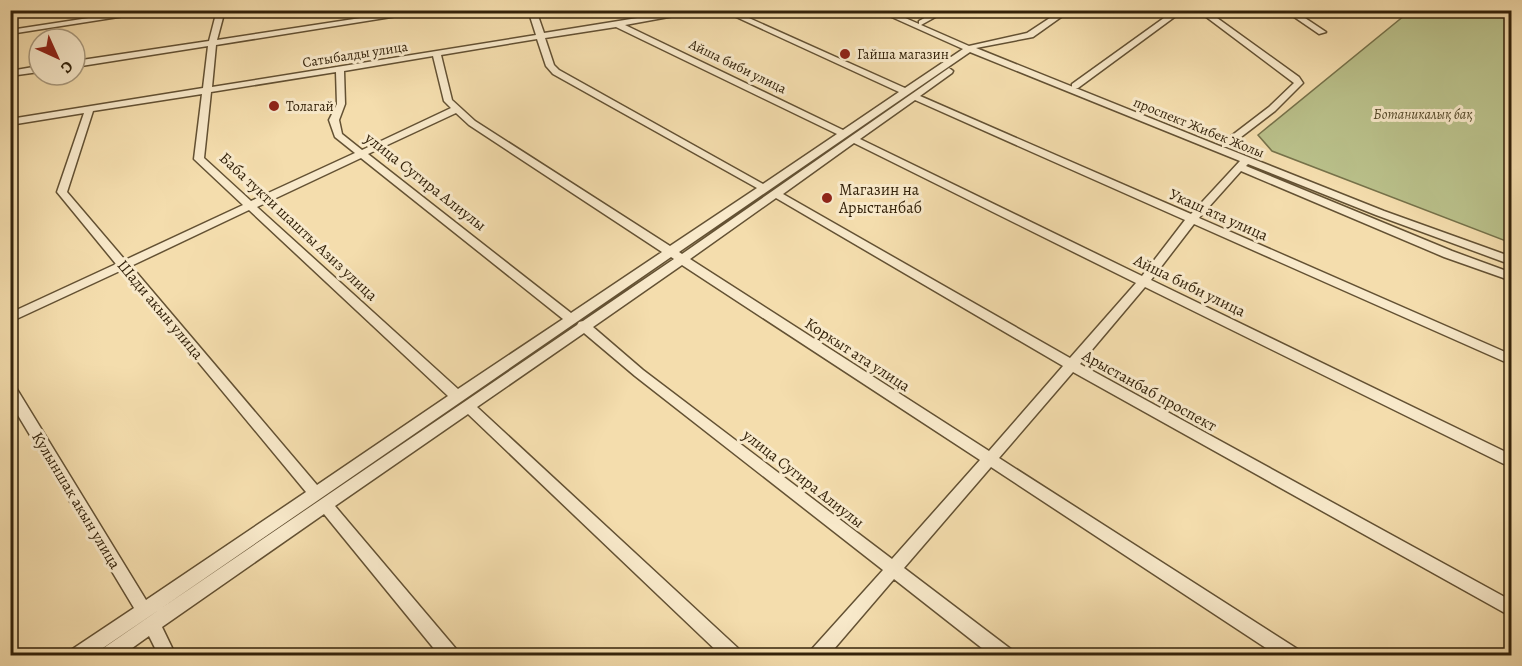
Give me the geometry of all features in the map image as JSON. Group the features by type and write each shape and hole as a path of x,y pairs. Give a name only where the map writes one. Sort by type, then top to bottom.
{"street":[{"path":"10,32 160,10"},
{"name":"Баба тукти шашты Азиз улица","path":"221,10 213,44 199,159 734,656"},
{"path":"87,62 432,10"},
{"name":"Арыстанбаб проспект","path":"532,10 550,66 556,72 770,191 1071,365 1512,610"},
{"name":"Сатыбалды улица","path":"10,122 704,10"},
{"name":"Укаш ата улица","path":"724,10 1191,220 1512,360"},
{"name":"проспект Жибек Жолы","path":"879,10 1472,243 1512,255"},
{"name":"проспект Жибек Жолы","path":"892,10 1242,164 1512,261"},
{"path":"922,23 945,10"},
{"path":"77,656 148,617 325,505 463,402 577,322 977,48 1030,35 1068,10"},
{"path":"1075,86 1181,10"},
{"path":"1200,10 1240,37 1299,83 1272,109 1225,145"},
{"path":"1287,10 1322,32"},
{"name":"Айша биби улица","path":"619,25 1512,462"},
{"name":"Коркыт ата улица","path":"437,54 448,101 472,123 1293,656"},
{"name":"улица Сугира Алиулы","path":"340,70 341,104 334,120 338,135 577,322 639,374 1006,656"},
{"path":"10,74 27,71"},
{"path":"10,318 457,109"},
{"name":"Шади акын улица","path":"89,110 62,192 315,493"},
{"path":"818,656 1144,281 1191,220 1242,164 1448,254 1512,277"},
{"name":"Кулыншак акын улица","path":"10,390 148,617 168,656"},
{"path":"106,656 148,617 315,493 463,402"},
{"path":"325,505 451,656"}],"green space":[{"name":"Ботаникалық бақ","path":"1410,11 1511,11 1511,243 1272,151 1258,135"}],"place":[{"name":"Гайша магазин","path":"845,54"},
{"name":"Толагай","path":"274,106"},
{"name":"Магазин на Арыстанбаб","path":"827,198"}]}
